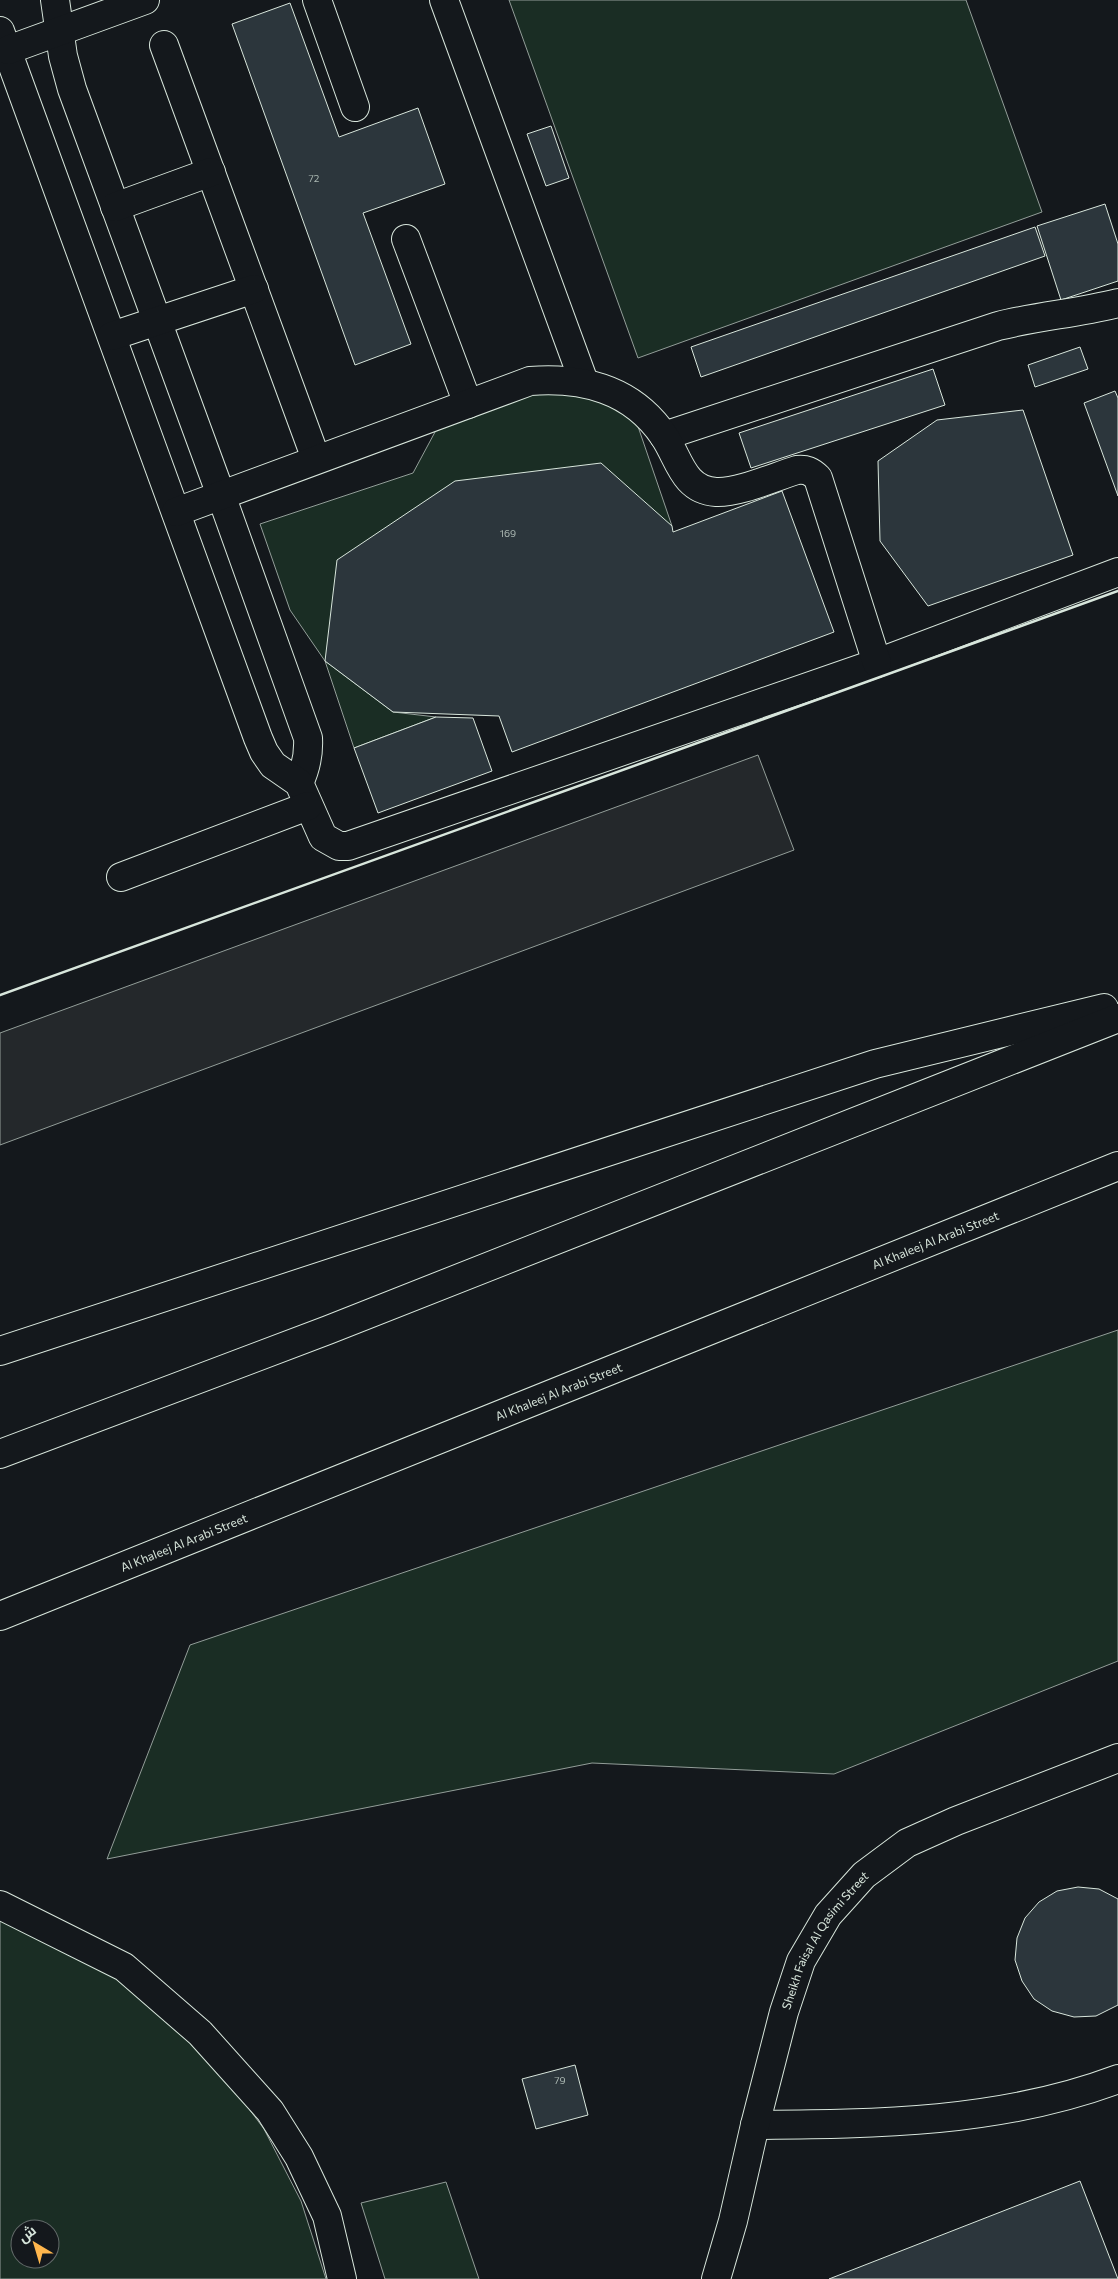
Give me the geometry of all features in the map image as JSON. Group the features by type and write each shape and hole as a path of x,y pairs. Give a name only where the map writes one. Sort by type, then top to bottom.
{"main road":[{"path":"56,0 63,56 72,88 308,738 304,794"},
{"path":"145,0 59,32 4,41 264,752 273,766 304,794 323,837 330,843 348,846 877,663 1118,572"},
{"path":"317,0 355,107"},
{"path":"444,0 584,382"},
{"path":"164,45 316,459"},
{"path":"115,207 211,172"},
{"path":"406,239 468,404"},
{"path":"112,336 254,289"},
{"path":"664,436 998,326 1031,318 1060,316 1118,303"},
{"path":"176,512 530,381 557,379 584,382 608,390 629,402 648,418 664,436 681,471 701,489 714,492 728,492 796,470 804,469 812,472 818,478 877,663"},
{"path":"121,877 304,794"},
{"path":"0,1351 875,1064 1118,1004"},
{"path":"0,1454 328,1330 1118,1018"},
{"name":"Al Khaleej Al Arabi Street","path":"0,1616 1118,1166"},
{"name":"Sheikh Faisal Al Qasimi Street","path":"716,2279 733,2221 784,2012 801,1961 828,1915 864,1875 907,1843 956,1821 1118,1758"},
{"path":"0,1905 124,1966 200,2033 270,2110 299,2157 326,2216 342,2279"},
{"path":"755,2126 927,2121 1044,2101 1118,2079"}],"green space":[{"path":"509,0 966,0 1042,212 638,358"},
{"path":"580,379 631,406 672,526 325,661 290,610 260,524 413,473 442,419"},
{"path":"325,661 393,712 436,717 354,748"},
{"path":"1118,1330 1118,1661 834,1774 592,1763 107,1859 190,1645"},
{"path":"0,1908 120,1967 203,2047 264,2129 301,2201 326,2279 0,2279"},
{"path":"446,2182 479,2279 385,2279 361,2203"}],"shaded area":[{"path":"758,755 794,850 0,1145 0,1033"}],"building":[{"path":"290,3 339,137 418,108 445,184 363,213 411,344 355,365 232,24"},
{"path":"551,126 569,178 546,186 527,134"},
{"path":"1105,204 1118,244 1118,281 1061,300 1037,226"},
{"path":"1035,227 1045,256 701,377 691,347"},
{"path":"1080,347 1088,369 1035,387 1028,365"},
{"path":"933,369 945,405 751,468 739,433"},
{"path":"1115,391 1118,398 1118,496 1084,403"},
{"path":"1023,410 1073,555 928,606 880,541 878,461 937,420"},
{"path":"601,463 672,526 673,532 782,491 834,632 512,752 499,716 393,712 325,661 337,560 455,481"},
{"path":"436,717 473,718 492,771 378,813 354,748"},
{"path":"1078,1887 1099,1889 1118,1899 1118,2005 1096,2016 1074,2017 1052,2011 1034,1999 1022,1981 1015,1960 1017,1938 1025,1918 1039,1902 1057,1891"},
{"path":"575,2065 588,2115 536,2129 522,2079"},
{"path":"1080,2181 1118,2279 829,2279"}],"wall":[{"path":"0,995 1118,591"}]}
